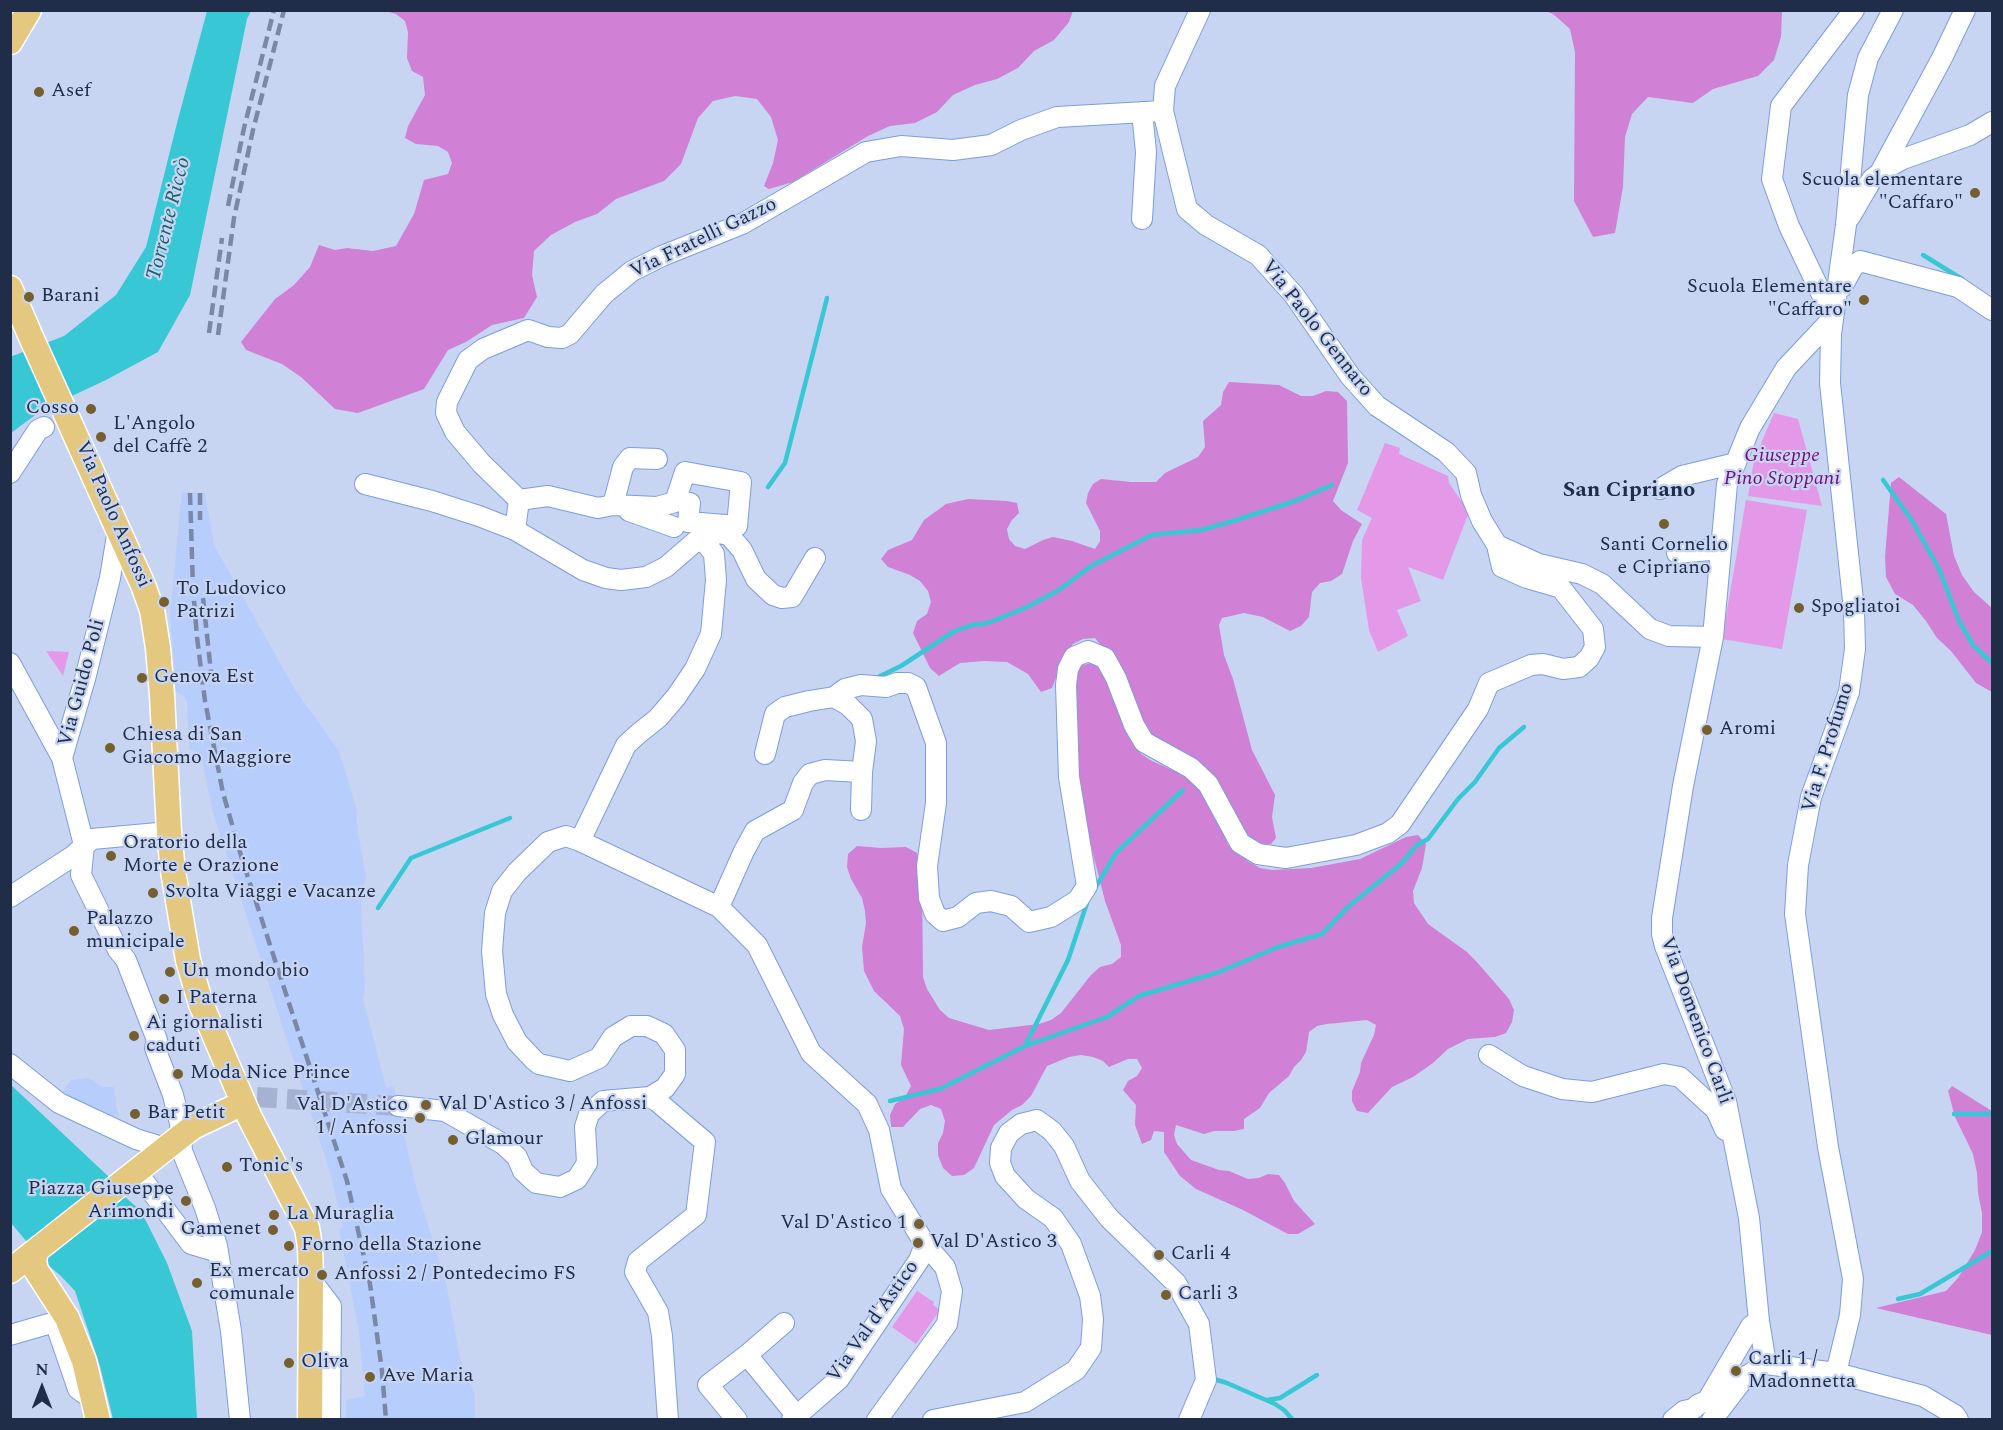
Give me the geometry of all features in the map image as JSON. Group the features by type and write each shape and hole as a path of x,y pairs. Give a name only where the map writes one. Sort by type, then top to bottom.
{"main road":[{"path":"10,42 29,10"},
{"name":"Via Paolo Anfossi","path":"10,288 143,585 152,610 162,695 173,871 188,960 201,1004 250,1100 307,1228 311,1280 310,1419"},
{"path":"10,1272 36,1261 117,1187 180,1137 250,1100"},
{"path":"36,1261 67,1318 84,1361 96,1410"}],"street":[{"name":"Via Paolo Gennaro","path":"834,697 845,689 861,686 886,687 897,683 908,683 916,687 936,743 936,802 927,866 929,898 935,914 943,921 958,917 976,903 991,901 1011,906 1029,922 1051,917 1078,900 1087,886 1070,777 1066,686 1068,669 1074,657 1088,651 1105,658 1116,678 1134,725 1144,742 1191,768 1208,784 1240,843 1258,854 1286,858 1356,845 1388,833 1400,824 1478,709 1489,683 1531,665 1543,664 1563,669 1579,667 1589,658 1595,647 1593,628 1561,588 1527,578 1502,567 1497,544 1463,491 1466,473 1446,452 1377,406 1350,376 1294,295 1258,255 1206,225 1188,209 1163,111 1165,86 1200,10"},
{"path":"1832,326 1789,226 1772,178 1781,106 1854,10"},
{"name":"Via F. Profumo","path":"1836,1373 1850,1315 1852,1279 1828,1147 1796,914 1798,865 1811,797 1849,692 1856,649 1830,382 1832,326 1846,225 1858,95 1868,58 1893,10"},
{"path":"1879,174 1942,58 1965,10"},
{"name":"Via Fratelli Gazzo","path":"519,500 482,464 455,432 446,413 447,402 468,360 483,348 528,330 548,337 562,338 570,334 604,294 632,271 662,256 742,224 866,152 901,146 953,150 991,145 1057,117 1163,111"},
{"path":"1142,112 1146,152 1142,219"},
{"path":"1846,225 1872,179 1879,174 1903,159 1970,135 1992,122"},
{"path":"1836,297 1852,267 1860,261 1958,287 1992,310"},
{"name":"Via Domenico Carli","path":"1766,1364 1759,1321 1749,1218 1726,1101 1676,978 1662,934 1662,918 1683,786 1713,637 1727,484 1750,428 1786,368 1832,326"},
{"path":"10,473 38,430 44,427"},
{"path":"613,505 623,467 630,458 657,459"},
{"path":"1660,489 1682,476 1736,463"},
{"path":"515,530 519,500 548,496 598,508 613,505 657,507 675,502 685,472 741,482 737,526 688,522 690,503"},
{"path":"365,484 432,501 515,530 568,562 606,578 621,580 646,577 666,567 696,541 706,543 714,554 716,580 711,634 695,669 658,718 626,745 570,836 548,842 517,872 502,891 495,913 492,951 496,994 517,1042 534,1060 539,1064 570,1071 598,1058 613,1037 631,1026 647,1026 664,1034 675,1050 675,1074 665,1088 650,1097 603,1101 589,1114 585,1128 588,1163 577,1179 560,1187 537,1183 523,1171 517,1157 503,1144 445,1111 398,1107"},
{"path":"613,505 674,527"},
{"name":"Via Guido Poli","path":"118,529 110,578 63,758 84,845 81,875 118,950 126,960 146,1008 157,1040 155,1048 173,1095 180,1123 180,1137"},
{"path":"676,558 687,533 711,532 729,535 742,550 756,579 773,595 782,598 792,597 815,558"},
{"path":"1497,544 1539,564 1582,574 1602,584 1650,629 1669,636 1713,637"},
{"path":"1677,553 1721,549"},
{"path":"10,663 63,758"},
{"path":"765,754 775,714 785,707 834,697 848,705 862,719 866,741 861,810"},
{"path":"719,907 755,831 792,810 803,783 810,774 825,770 862,772"},
{"path":"10,897 73,856 92,839 169,832"},
{"name":"Via Val d'Astico","path":"570,836 719,907 757,945 811,1053 867,1104 879,1130 891,1190 925,1244 945,1267 952,1291 947,1324 877,1419"},
{"path":"1489,1055 1523,1076 1562,1089 1592,1092 1664,1074 1680,1077 1716,1110 1734,1149"},
{"path":"10,1064 59,1103 136,1139 180,1137 182,1151 206,1208 218,1249 231,1332 240,1419"},
{"path":"650,1097 705,1142 696,1215 638,1261 635,1272 658,1312 668,1419"},
{"path":"933,1419 1025,1402 1076,1370 1091,1348 1093,1319 1090,1296 1071,1244 1053,1218 1026,1198 1005,1176 1000,1163 1001,1148 1009,1132 1021,1124 1037,1120 1052,1131 1064,1146 1080,1181 1109,1218 1176,1283 1199,1324 1206,1380 1189,1419"},
{"path":"136,1172 191,1244 218,1249"},
{"name":"Via Val d'Astico","path":"794,1417 838,1379 918,1260 925,1244"},
{"path":"311,1280 330,1306 330,1419"},
{"path":"1672,1419 1707,1401 1751,1326 1759,1321"},
{"path":"10,1335 56,1322 78,1389 96,1410"},
{"path":"737,1419 708,1385 784,1323"},
{"path":"747,1355 794,1417"},
{"path":"1712,1419 1745,1377 1766,1364 1836,1373 1923,1396 1958,1419"}],"shaded area":[{"path":"385,11 1073,11 1069,22 1054,40 1034,51 1018,68 997,79 975,85 953,95 937,112 915,123 890,126 868,136 793,182 769,189 764,186 773,163 778,140 771,117 757,99 735,96 713,101 698,118 681,164 664,181 616,199 597,214 575,222 551,235 534,251 532,275 537,297 524,318 492,325 466,342 448,350 424,389 358,413 335,409 301,377 282,364 246,350 241,342 275,299 294,285 310,267 319,245 335,250 347,248 373,251 396,246 414,214 424,180 448,174 452,163 448,152 438,146 416,144 405,138 408,126 425,95 423,77 412,71 407,58 408,32 405,21 396,14"},
{"path":"1546,11 1782,11 1781,37 1774,60 1758,76 1713,89 1693,103 1648,97 1632,114 1625,137 1623,187 1615,233 1593,237 1574,201 1575,52 1570,29"},
{"path":"1229,382 1279,385 1301,396 1313,396 1326,391 1338,392 1347,401 1348,463 1333,501 1341,510 1362,524 1353,541 1342,574 1331,581 1320,583 1312,592 1309,617 1301,626 1290,631 1263,617 1244,613 1222,618 1219,625 1224,655 1233,679 1252,750 1275,795 1272,817 1276,838 1271,844 1256,844 1166,745 1152,735 1143,720 1125,675 1095,638 1083,639 1073,644 1065,654 1052,688 1041,692 1028,674 1007,662 960,663 939,676 930,668 913,633 917,621 927,614 931,602 928,591 920,581 888,567 881,559 888,550 912,540 924,520 946,504 968,499 1017,503 1019,513 1007,529 1009,539 1015,546 1025,549 1053,537 1095,549 1100,541 1100,531 1086,503 1093,484 1101,479 1156,482 1165,473 1198,457 1205,447 1203,421 1221,405 1223,392"},
{"path":"1899,477 1946,514 1954,556 1962,575 1974,592 1992,608 1992,692 1976,683 1951,651 1937,638 1913,605 1895,594 1886,577 1885,557 1891,483"},
{"path":"182,492 205,493 214,545 294,688 339,751 356,807 366,876 361,903 365,991 363,998 386,1088 394,1087 415,1183 447,1287 460,1358 475,1395 475,1419 346,1419 346,1400 365,1396 359,1332 339,1229 343,1228 330,1172 213,813 201,755 189,748 187,702 184,696 176,692 170,615"},
{"path":"1093,663 1110,683 1134,744 1141,754 1186,776 1204,790 1228,845 1260,868 1272,870 1311,868 1360,859 1406,837 1418,835 1426,844 1422,868 1413,891 1414,903 1428,924 1476,961 1509,999 1514,1010 1512,1022 1506,1033 1495,1037 1468,1039 1448,1049 1413,1077 1392,1087 1368,1113 1357,1111 1352,1101 1352,1091 1376,1025 1367,1020 1317,1026 1309,1032 1306,1052 1301,1060 1289,1076 1269,1093 1260,1108 1244,1119 1244,1129 1204,1134 1176,1125 1174,1135 1177,1144 1191,1160 1248,1179 1268,1174 1279,1175 1294,1201 1315,1224 1298,1234 1288,1234 1196,1189 1180,1176 1164,1152 1164,1132 1154,1131 1151,1140 1142,1144 1135,1125 1136,1105 1123,1090 1128,1081 1137,1076 1142,1068 1137,1059 1128,1059 1109,1067 1103,1061 1081,1055 1047,1066 1031,1096 994,1125 974,1168 964,1175 952,1176 943,1168 938,1155 938,1143 945,1121 941,1109 931,1105 920,1109 903,1127 891,1127 890,1115 895,1104 905,1097 911,1086 901,1065 904,1029 900,1016 874,991 864,971 862,947 866,923 865,911 862,898 847,867 848,854 857,846 906,847 917,853 922,879 923,977 927,989 940,1010 949,1018 989,1030 1039,1024 1061,1013 1091,975 1100,967 1112,964 1121,957 1121,945 1105,901 1086,826 1076,769 1075,675 1082,665"},
{"path":"89,1078 102,1087 114,1087 119,1116 100,1114 62,1093 71,1080"},
{"path":"1952,1086 1992,1111 1992,1335 1876,1308 1946,1291 1958,1278 1975,1250 1982,1232 1977,1173 1973,1154 1955,1117 1948,1091"}],"green space":[{"name":"Giuseppe Pino Stoppani","path":"1774,413 1798,419 1822,506 1748,496 1754,460"},
{"path":"1385,443 1400,448 1399,454 1448,476 1449,483 1469,512 1443,580 1408,567 1421,601 1397,610 1408,636 1378,652 1369,630 1361,578 1362,540 1372,518 1357,510"},
{"path":"1746,500 1807,510 1782,649 1722,639"},
{"path":"46,651 69,652 63,676"},
{"path":"917,1291 934,1302 933,1305 940,1310 916,1344 892,1327"}],"water":[{"name":"Torrente Riccò","path":"207,11 251,11 247,19 190,295 158,352 42,410 11,433 10,357 64,336 116,295 146,247"},
{"path":"10,1084 109,1177 124,1196 141,1211 167,1263 192,1331 197,1419 113,1419 100,1366 75,1291 44,1262 11,1223"}],"waterway":[{"path":"1923,255 1962,279"},
{"path":"768,487 785,463 827,298"},
{"path":"1883,480 1911,519 1939,569 1959,621 1973,645 1992,663"},
{"path":"874,679 901,666 953,632 972,625 988,623 1025,608 1059,590 1091,566 1152,535 1201,530 1230,522 1295,501 1332,485"},
{"path":"890,1101 940,1089 1025,1046 1107,1017 1139,996 1219,972 1278,947 1322,934 1349,906 1401,864 1417,845 1428,839 1458,799 1475,782 1499,748 1524,727"},
{"path":"1094,890 1116,853 1183,790"},
{"path":"378,908 411,858 510,818"},
{"path":"1025,1046 1068,960 1087,903"},
{"path":"1954,1114 1992,1114"},
{"path":"1898,1299 1920,1294 1992,1251"},
{"path":"1267,1400 1280,1398 1317,1375"},
{"path":"1214,1379 1275,1404 1293,1420"}],"tunnel":[{"path":"257,1097 398,1106"}],"railway":[{"path":"228,206 244,128 274,10"},
{"path":"218,335 234,218 253,130 284,10"},
{"path":"209,333 222,238"},
{"path":"190,493 197,637 205,701 223,793 242,859 347,1181 370,1284 386,1420"},
{"path":"200,493 200,520"},
{"path":"203,598 211,672"}],"place":[{"name":"Asef","path":"39,92"},
{"name":"Scuola elementare \"Caffaro\"","path":"1975,193"},
{"name":"Barani","path":"29,297"},
{"name":"Scuola Elementare \"Caffaro\"","path":"1864,300"},
{"name":"Cosso","path":"91,409"},
{"name":"L'Angolo del Caffè 2","path":"101,437"},
{"name":"Santi Cornelio e Cipriano","path":"1664,524"},
{"name":"To Ludovico Patrizi","path":"164,602"},
{"name":"Spogliatoi","path":"1799,608"},
{"name":"Genova Est","path":"142,678"},
{"name":"Aromi","path":"1707,730"},
{"name":"Chiesa di San Giacomo Maggiore","path":"110,748"},
{"name":"Oratorio della Morte e Orazione","path":"111,856"},
{"name":"Svolta Viaggi e Vacanze","path":"153,893"},
{"name":"Palazzo municipale","path":"74,931"},
{"name":"Un mondo bio","path":"170,972"},
{"name":"I Paterna","path":"164,999"},
{"name":"Ai giornalisti caduti","path":"134,1036"},
{"name":"Moda Nice Prince","path":"178,1074"},
{"name":"Val D'Astico 3 / Anfossi","path":"426,1105"},
{"name":"Bar Petit","path":"135,1114"},
{"name":"Val D'Astico 1 / Anfossi","path":"420,1118"},
{"name":"Glamour","path":"453,1140"},
{"name":"Tonic's","path":"227,1167"},
{"name":"Piazza Giuseppe Arimondi","path":"186,1201"},
{"name":"La Muraglia","path":"274,1215"},
{"name":"Val D'Astico 1","path":"919,1224"},
{"name":"Gamenet","path":"273,1230"},
{"name":"Val D'Astico 3","path":"918,1243"},
{"name":"Forno della Stazione","path":"289,1246"},
{"name":"Carli 4","path":"1159,1255"},
{"name":"Anfossi 2 / Pontedecimo FS","path":"322,1275"},
{"name":"Ex mercato comunale","path":"197,1283"},
{"name":"Carli 3","path":"1166,1295"},
{"name":"Oliva","path":"289,1363"},
{"name":"Carli 1 / Madonnetta","path":"1736,1371"},
{"name":"Ave Maria","path":"370,1377"}],"district":[{"name":"San Cipriano","path":"1629,492"}]}
